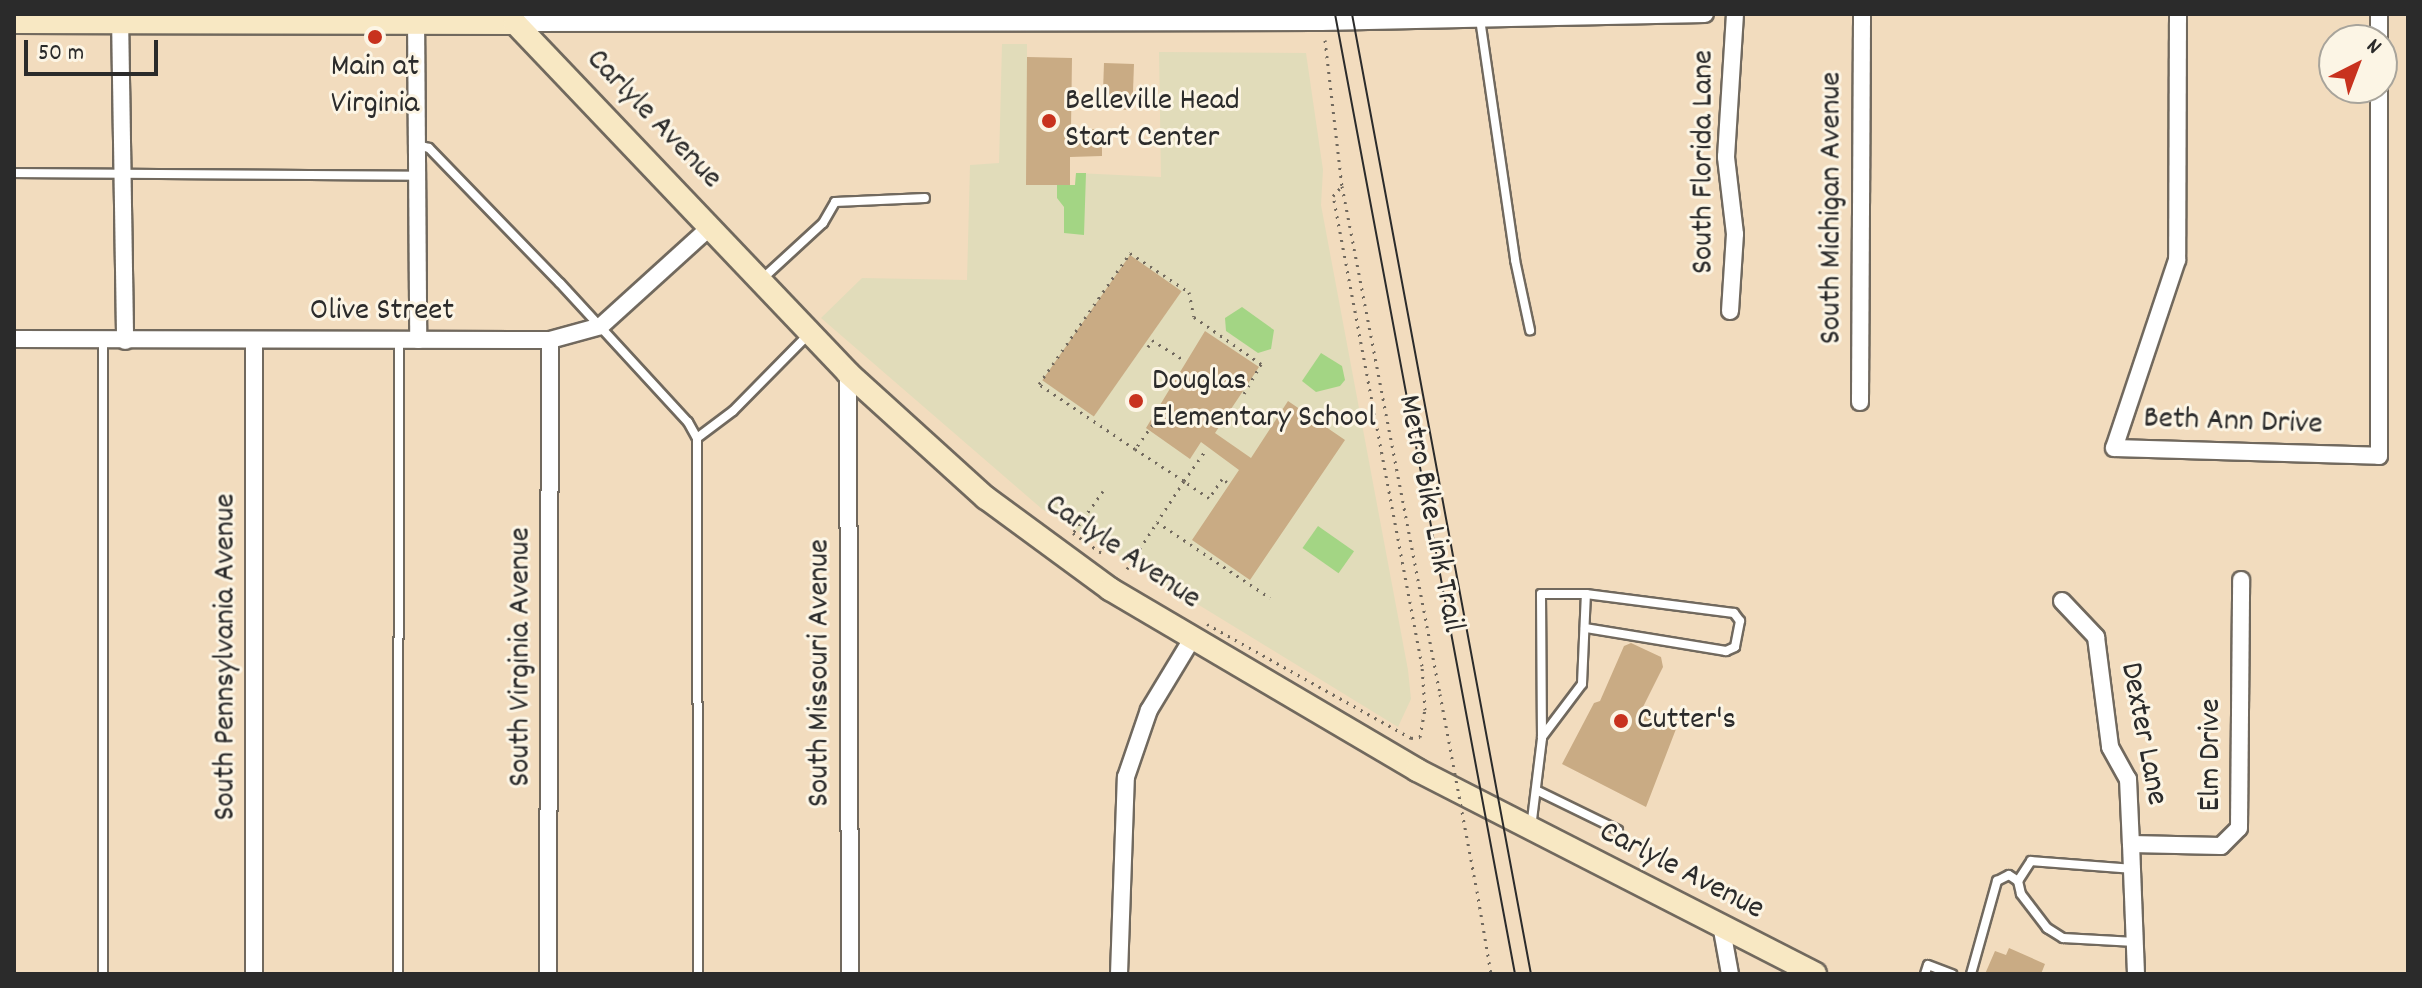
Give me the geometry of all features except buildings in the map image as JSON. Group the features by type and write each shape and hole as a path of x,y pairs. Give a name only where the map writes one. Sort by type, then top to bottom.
{"main road":[{"path":"14,22 120,18 416,18 515,23"},
{"name":"Carlyle Avenue","path":"515,23 848,373 968,485 1110,589 1194,641 1531,832 1815,974"}],"street":[{"path":"515,23 569,18 1142,18 1321,22 1705,14"},
{"name":"South Florida Lane","path":"1730,311 1735,234 1726,157 1735,14"},
{"name":"South Michigan Avenue","path":"1860,402 1862,14"},
{"name":"Beth Ann Drive","path":"2178,14 2177,260 2114,448 2379,456 2379,104"},
{"path":"120,18 125,341"},
{"path":"416,18 418,340"},
{"name":"Olive Street","path":"14,339 550,340 601,326 710,227"},
{"name":"South Pennsylvania Avenue","path":"254,340 254,974"},
{"name":"South Virginia Avenue","path":"548,974 550,340"},
{"name":"South Missouri Avenue","path":"848,373 850,974"},
{"name":"Elm Drive","path":"2131,844 2221,846 2239,828 2241,580"},
{"name":"Dexter Lane","path":"2062,601 2096,637 2110,747 2128,779 2131,844"},
{"path":"1119,974 1126,777 1149,710 1194,641"},
{"path":"2131,844 2136,974"},
{"path":"1722,930 1730,974"}],"lane":[{"path":"1480,18 1515,260 1530,330"},
{"path":"417,145 429,148 601,326 697,438 698,974"},
{"path":"14,173 417,176"},
{"path":"760,281 823,223 835,202 925,198"},
{"path":"697,438 733,411 810,333"},
{"path":"398,974 399,340"},
{"path":"103,341 103,974"},
{"path":"1531,832 1542,738 1537,597 1545,592 1586,594 1734,613 1740,621 1735,647 1726,651 1585,628"},
{"path":"1542,738 1582,684 1586,594"},
{"path":"1538,791 1618,830"},
{"path":"2018,881 2031,861 2134,869"},
{"path":"1971,974 1997,881 2009,875 2018,881 2021,894 2047,928 2063,938 2135,942"},
{"path":"1925,974 1928,965 1952,974"}],"path":[{"name":"Metro Bike Link Trail","path":"1321,22 1342,186 1491,974"},
{"path":"1194,641 1209,622 1411,738 1420,737 1425,710 1422,666 1333,196 1342,186"},
{"path":"1227,482 1222,479 1209,498 1039,384 1130,253 1189,292 1194,317 1261,364 1244,394"},
{"path":"1148,347 1152,340 1185,361"},
{"path":"1135,449 1157,418"},
{"path":"1127,569 1206,449"},
{"path":"1103,491 1073,533 1104,555"},
{"path":"1157,522 1270,598"}],"shaded area":[{"name":"Douglas Elementary School","path":"1002,44 1027,44 1027,185 1075,185 1076,173 1161,177 1159,52 1306,53 1323,170 1321,205 1408,670 1411,699 1398,727 1042,509 821,318 862,278 967,280 970,165 999,163"}],"green space":[{"path":"1076,173 1086,173 1084,235 1064,233 1064,207 1057,198 1057,185 1075,185"},
{"path":"1242,307 1274,330 1271,349 1258,353 1226,331 1225,318"},
{"path":"1321,353 1342,366 1345,380 1340,386 1316,392 1302,381"},
{"path":"1318,526 1354,551 1339,573 1303,548"}],"tram line":[{"path":"1335,14 1515,974"},
{"path":"1352,14 1531,974"}],"place":[{"name":"Main at Virginia","path":"375,37"},
{"name":"Belleville Head Start Center","path":"1049,121"},
{"name":"Douglas Elementary School","path":"1136,401"},
{"name":"Cutter's","path":"1621,721"}]}
